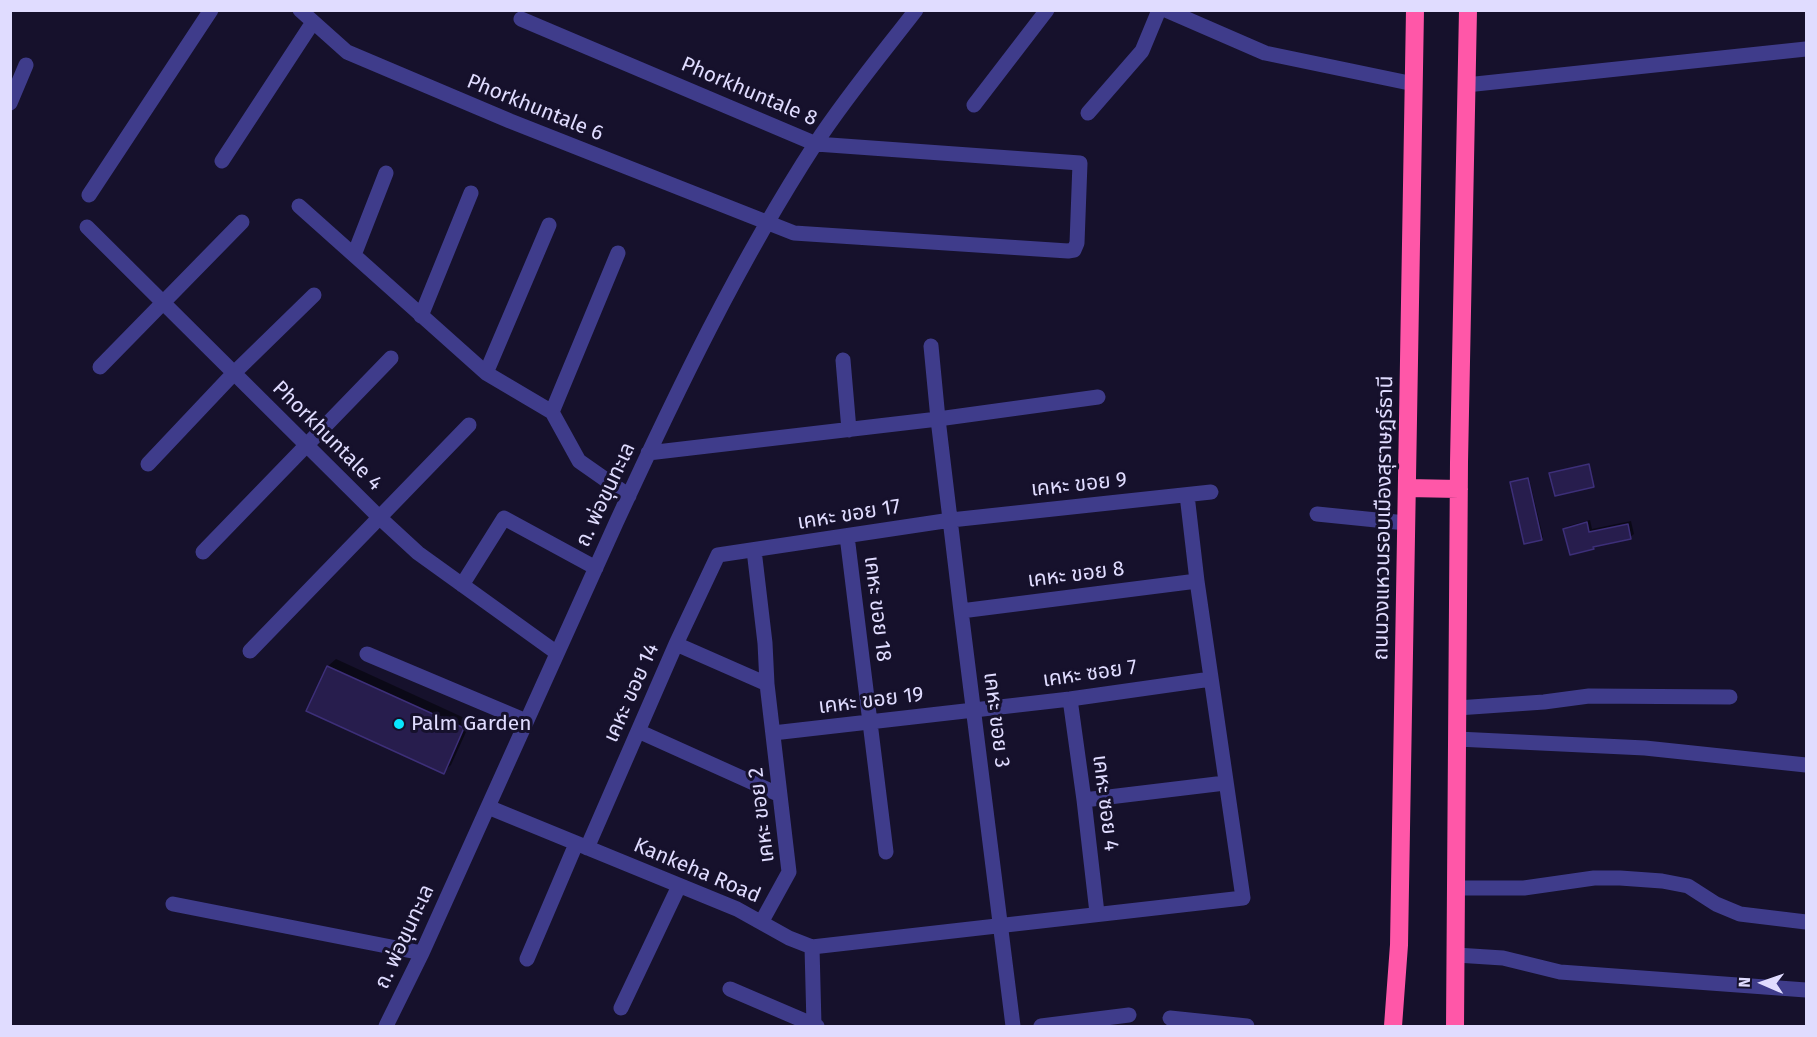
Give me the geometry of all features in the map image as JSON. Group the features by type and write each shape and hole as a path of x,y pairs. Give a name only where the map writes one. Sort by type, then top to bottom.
{"highway":[{"name":"ถนนวงแหวนรอบเมืองสุราษฎร์ธานี","path":"1393,1026 1399,945 1415,10"},
{"path":"1455,1026 1459,489 1467,10"},
{"path":"1407,488 1459,489"}],"street":[{"path":"89,195 211,10"},
{"name":"Phorkhuntale 6","path":"300,10 347,52 510,121 794,232 1074,250 1077,243 1080,163"},
{"name":"ถ. พ่อขุนทะเล","path":"386,1026 422,953 648,453 706,335 767,223 816,144 847,97 916,10"},
{"path":"974,105 1047,10"},
{"path":"1088,113 1142,51 1159,10"},
{"path":"1166,10 1265,53 1414,84"},
{"name":"Phorkhuntale 8","path":"521,19 816,144 1080,163"},
{"path":"222,161 314,22"},
{"path":"1466,86 1806,50"},
{"path":"10,103 26,65"},
{"path":"354,255 386,173"},
{"path":"422,315 471,193"},
{"path":"299,206 486,373 552,412 579,461 629,496"},
{"path":"100,368 242,222"},
{"path":"486,373 549,225"},
{"name":"Phorkhuntale 4","path":"87,227 418,553 557,653"},
{"path":"552,412 618,253"},
{"path":"148,464 314,295"},
{"name":"เคหะ ขอย 3","path":"932,345 938,419 1013,1026"},
{"path":"203,552 391,358"},
{"path":"843,360 849,430"},
{"path":"648,453 938,419 1098,396"},
{"path":"250,651 469,425"},
{"name":"เคหะ ขอย 9","path":"951,520 1211,492"},
{"path":"730,989 815,1026 812,947 1243,898 1197,581 1187,495"},
{"path":"1317,514 1406,523"},
{"path":"462,585 504,518 596,568"},
{"name":"เคหะ ขอย 17","path":"718,555 951,520"},
{"name":"เคหะ ขอย 18","path":"847,537 886,852"},
{"path":"754,550 773,734"},
{"name":"เคหะ ขอย 14","path":"527,959 638,730 718,555"},
{"name":"เคหะ ขอย 8","path":"961,611 1197,581"},
{"path":"676,644 767,684"},
{"path":"368,654 526,720"},
{"name":"เคหะ ซอย 7","path":"974,710 1211,679"},
{"path":"1457,708 1544,702 1589,696 1730,697"},
{"name":"เคหะ ซอย 4","path":"1070,699 1097,913"},
{"name":"เคหะ ขอย 19","path":"773,734 974,710"},
{"path":"638,730 780,795"},
{"name":"เคหะ ขอย 2","path":"762,921 789,872 773,734"},
{"path":"1457,739 1645,748 1806,765"},
{"path":"1084,800 1226,783"},
{"name":"Kankeha Road","path":"488,807 762,921 789,938 812,947"},
{"path":"1457,888 1524,888 1594,878 1662,881 1688,886 1716,904 1740,915 1806,922"},
{"path":"621,1008 679,886"},
{"path":"173,904 422,953"},
{"path":"1456,955 1503,958 1560,972 1806,990"},
{"path":"1041,1026 1129,1015"},
{"path":"1170,1018 1247,1026"}],"building":[{"path":"1589,464 1594,487 1555,496 1549,473"},
{"path":"1528,478 1542,540 1524,544 1510,482"},
{"path":"1587,522 1589,532 1628,524 1631,539 1593,547 1594,549 1570,555 1563,529"},
{"name":"Palm Garden","path":"327,666 464,728 444,774 306,711"}],"place":[{"name":"Palm Garden","path":"399,724"}]}
